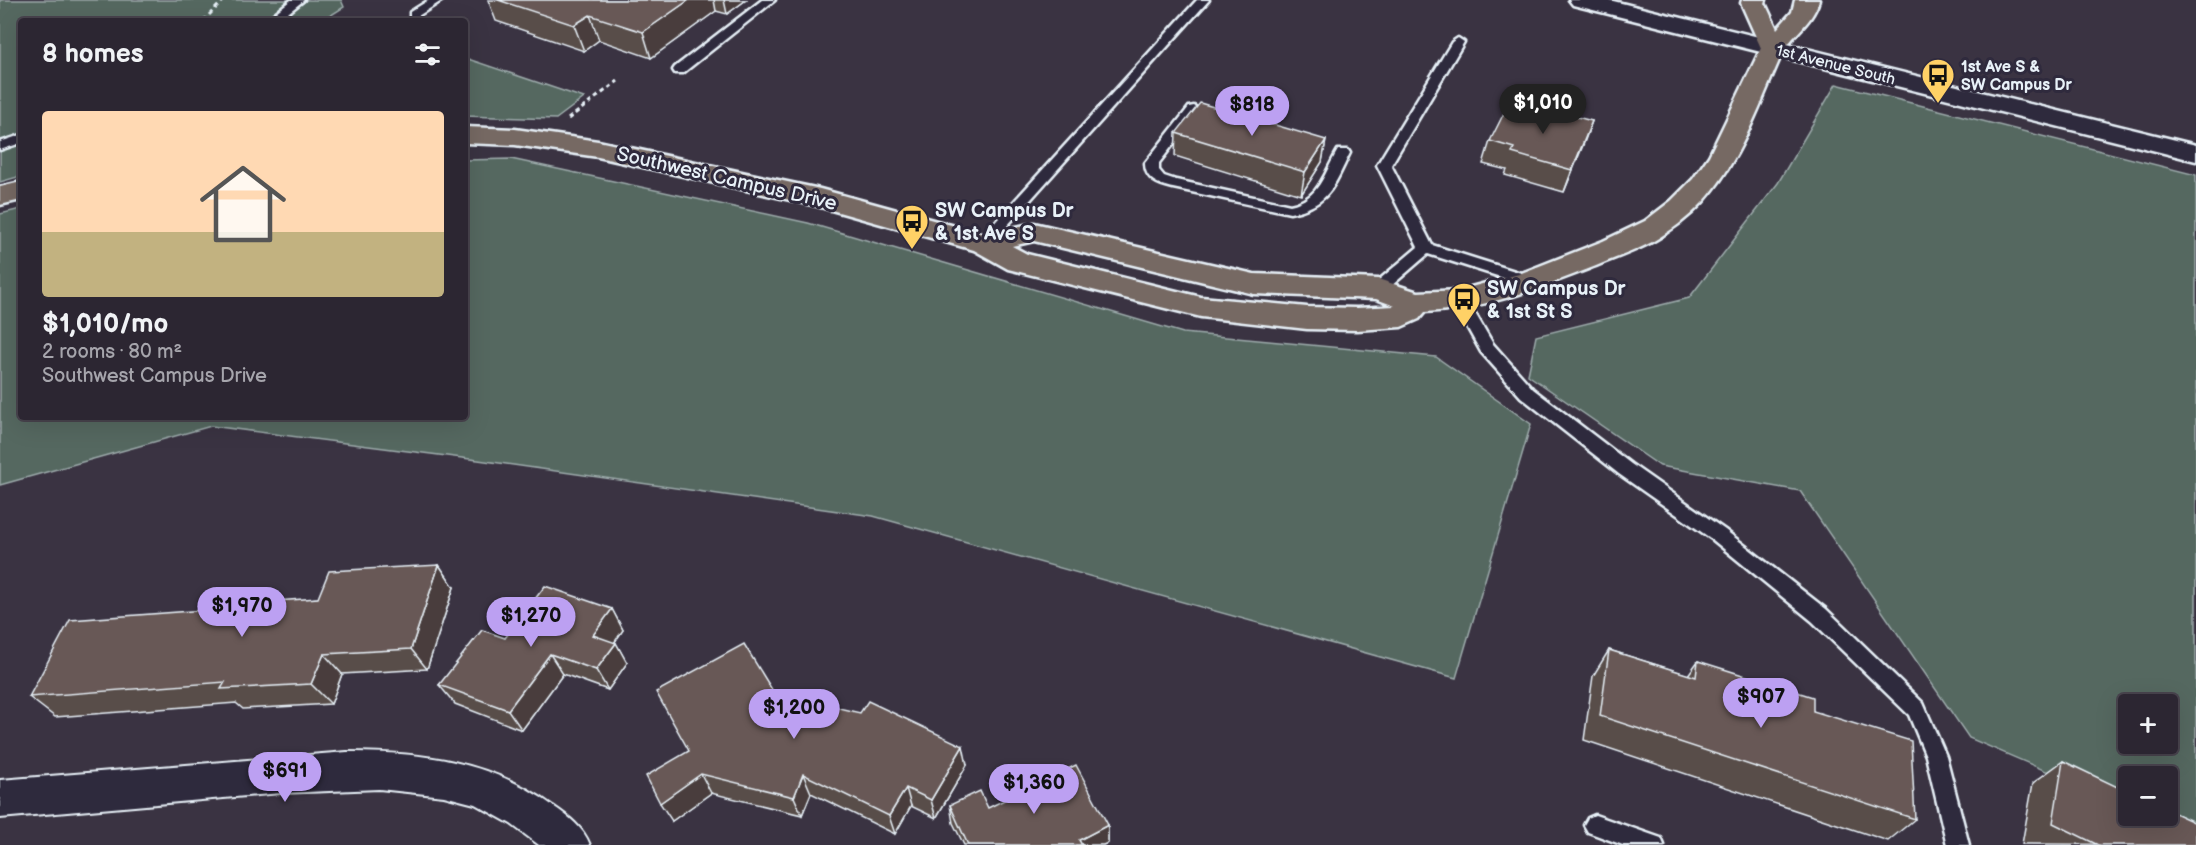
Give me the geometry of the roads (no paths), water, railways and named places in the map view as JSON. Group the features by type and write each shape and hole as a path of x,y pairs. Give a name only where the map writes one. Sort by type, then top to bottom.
{"main road":[{"name":"1st Avenue South","path":"1581,0 2196,153"},
{"path":"1754,0 1773,48"},
{"name":"Southwest Campus Drive","path":"984,243 1034,232 1254,284 1306,288 1378,289 1417,302 1460,300 1529,281 1613,248 1655,228 1703,185 1722,156 1773,48 1803,14 1807,0"},
{"name":"Southwest Campus Drive","path":"468,135 540,141 598,149 820,198 984,243 1018,262 1201,308 1297,317 1357,319 1401,316 1417,302"},
{"path":"0,196 18,191"}],"street":[{"path":"0,799 299,773 395,772 452,780 492,792 547,824 570,845"}],"lane":[{"path":"275,18 298,0"},
{"path":"414,14 437,0"},
{"path":"679,70 769,0"},
{"path":"984,243 1203,0"},
{"path":"1458,42 1384,165 1426,248 1529,281"},
{"path":"1194,110 1152,163 1152,171 1159,179 1290,209 1306,208 1318,200 1343,153"},
{"path":"0,146 18,140"},
{"path":"1378,289 1426,248"},
{"path":"1460,300 1487,348 1527,393 1625,469 1719,535 1810,608 1916,709 1936,756 1958,845"},
{"path":"1595,825 1653,845"}],"place":[{"name":"1st Ave S & SW Campus Dr","path":"1938,104"},
{"name":"SW Campus Dr & 1st Ave S","path":"912,250"},
{"name":"SW Campus Dr & 1st St S","path":"1464,328"}]}
